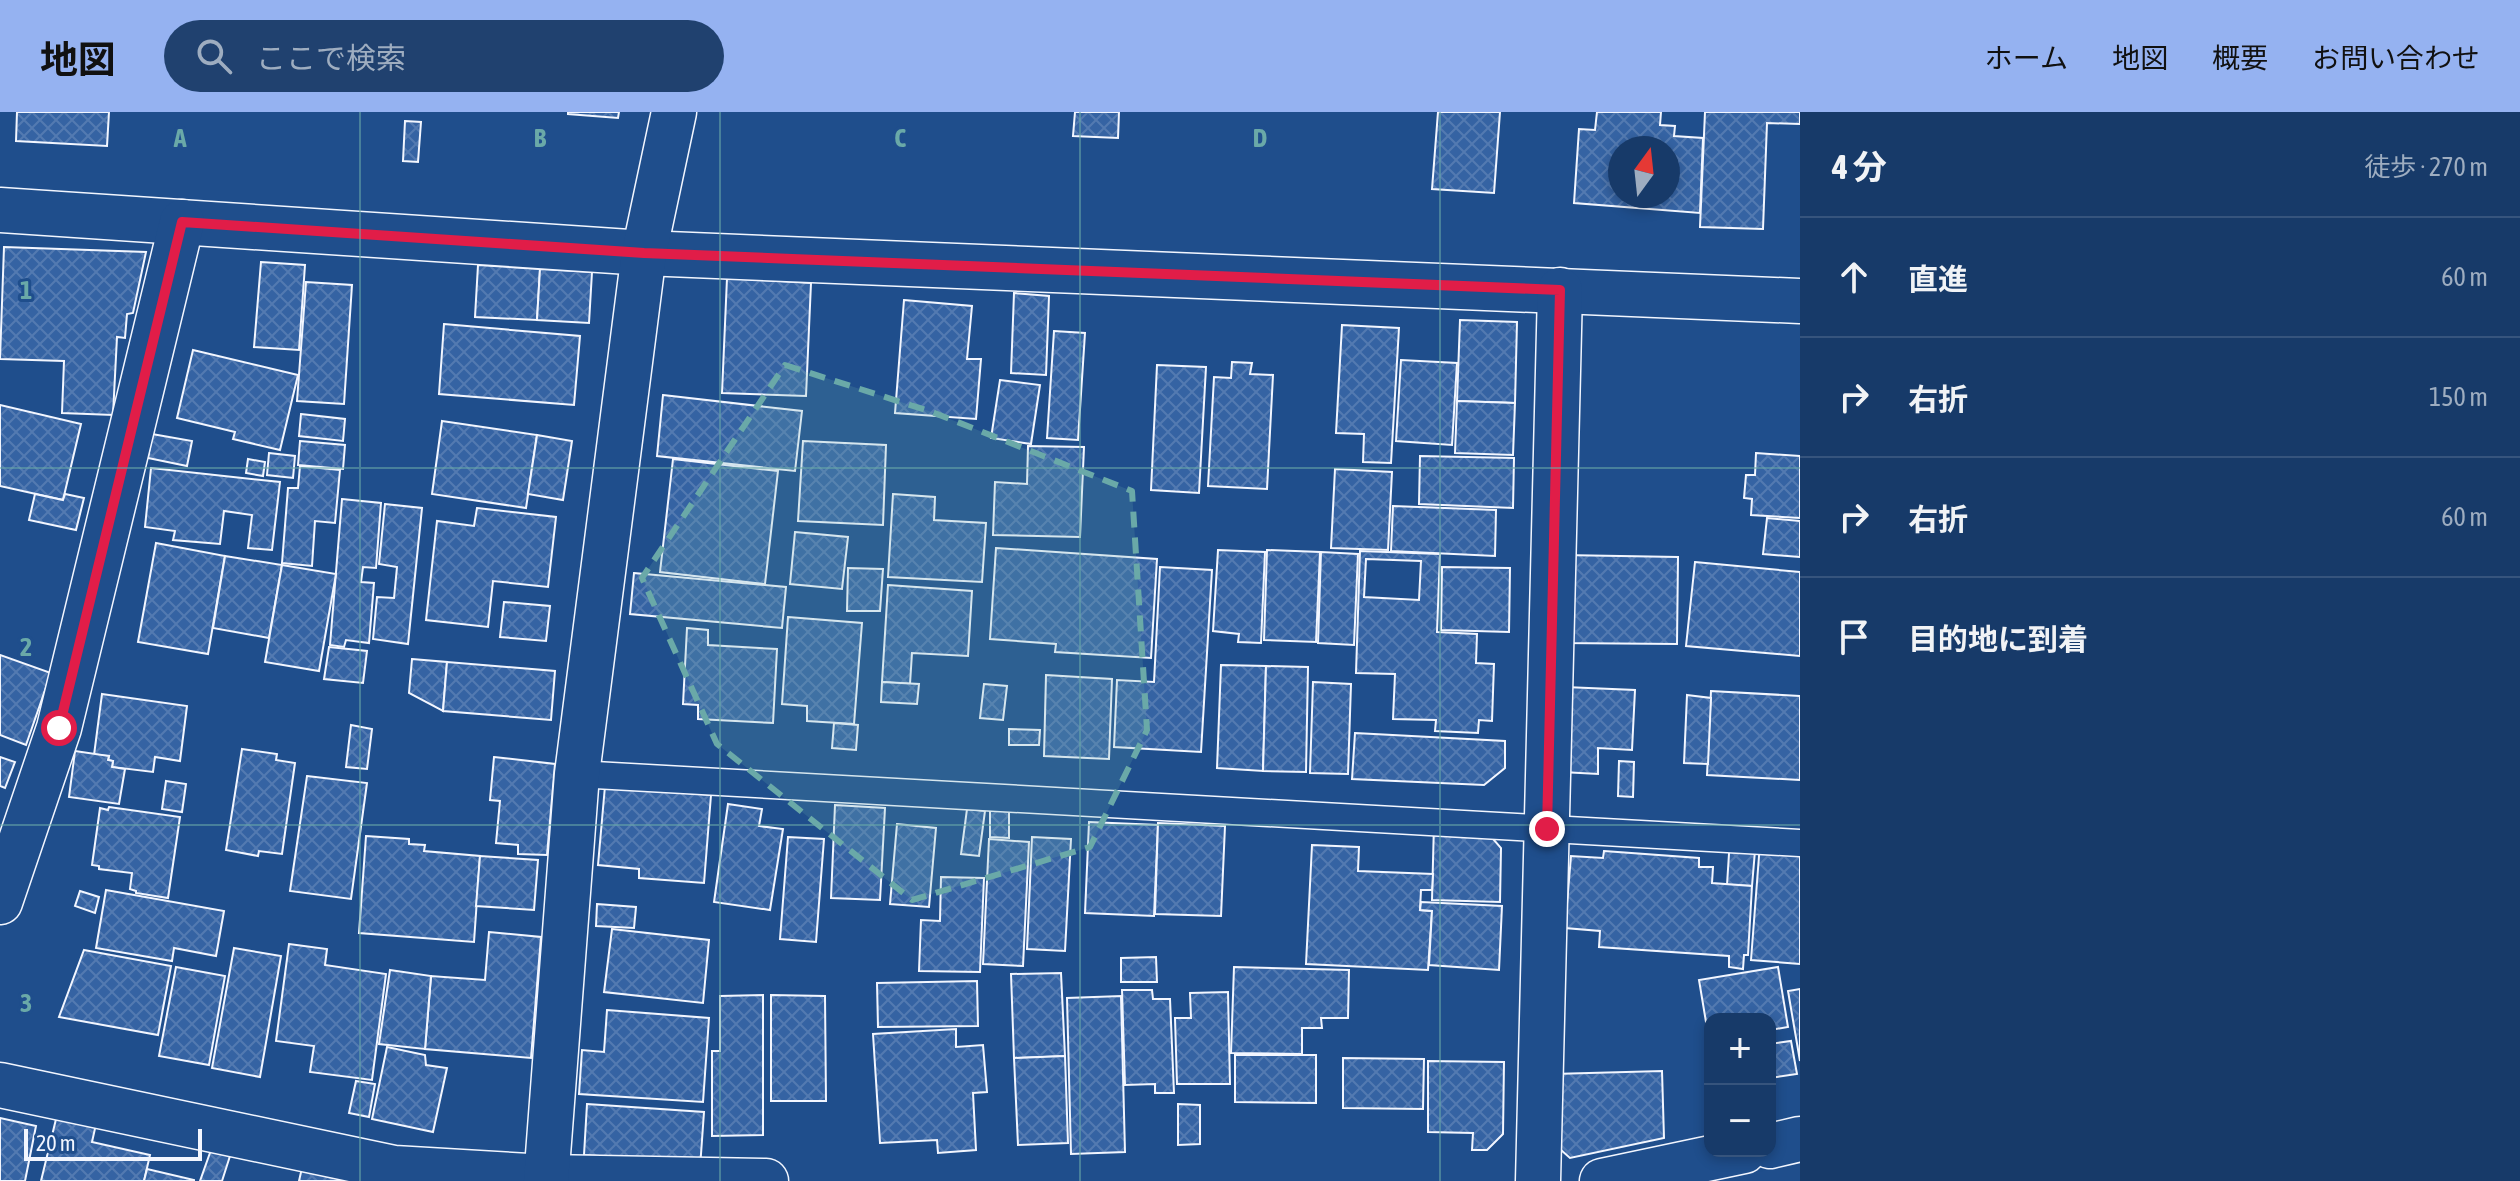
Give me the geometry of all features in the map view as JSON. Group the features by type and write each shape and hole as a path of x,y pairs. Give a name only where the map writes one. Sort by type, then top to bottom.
{"street":[{"path":"546,1179 577,774 644,253 674,112"},
{"path":"0,210 644,253 1800,301"},
{"path":"0,902 59,728 182,222"},
{"path":"1538,1181 1560,290"},
{"path":"0,1085 394,1168 546,1179 766,1181"},
{"path":"1776,1145 1800,1139"},
{"path":"1602,1181 1716,1157"}],"lane":[{"path":"577,774 1800,843"}],"highlighted area":[{"path":"785,365 932,412 1132,491 1147,730 1090,847 912,900 717,744 642,578"}],"building":[{"path":"17,112 109,112 107,146 16,141"},
{"path":"568,112 619,112 618,118"},
{"path":"1075,112 1119,112 1118,138 1073,136"},
{"path":"1438,112 1500,112 1494,193 1432,189"},
{"path":"1597,112 1661,112 1660,125 1675,126 1674,136 1608,136 1608,206 1574,203 1579,129 1595,130"},
{"path":"1705,112 1800,112 1800,124 1767,123 1763,229 1700,227"},
{"path":"405,121 421,122 418,162 403,161"},
{"path":"1680,136 1703,138 1700,213 1637,208 1680,208"},
{"path":"4,247 146,252 133,313 127,314 125,338 117,337 113,415 62,413 64,361 0,359"},
{"path":"261,262 305,265 299,350 254,347"},
{"path":"478,265 540,269 537,320 475,317"},
{"path":"540,269 592,272 589,323 537,320"},
{"path":"727,278 811,283 806,396 722,393"},
{"path":"306,282 352,285 344,404 297,401"},
{"path":"1014,293 1049,296 1046,375 1011,373"},
{"path":"904,300 972,306 967,359 981,359 976,419 895,413"},
{"path":"1460,320 1517,322 1515,403 1457,401"},
{"path":"444,324 580,336 574,405 439,394"},
{"path":"1342,325 1399,328 1391,463 1363,462 1364,434 1336,433"},
{"path":"1054,331 1085,333 1078,440 1047,438"},
{"path":"193,350 298,375 280,450 233,439 235,432 177,418"},
{"path":"1401,360 1457,363 1452,445 1396,441"},
{"path":"1232,362 1252,363 1250,374 1273,375 1267,489 1208,486 1214,377 1231,378"},
{"path":"1157,365 1206,367 1199,493 1151,490"},
{"path":"1000,380 1040,385 1031,444 991,438"},
{"path":"663,395 802,411 795,471 657,456"},
{"path":"1457,401 1515,403 1513,455 1455,453"},
{"path":"0,405 81,424 63,500 0,486"},
{"path":"301,414 345,419 343,441 299,436"},
{"path":"442,421 537,435 526,508 432,494"},
{"path":"152,434 192,441 187,466 148,458"},
{"path":"537,435 572,441 563,500 528,494"},
{"path":"300,441 345,445 343,469 298,465"},
{"path":"803,441 886,445 883,525 798,521"},
{"path":"1028,446 1084,447 1080,537 993,535 995,482 1027,484"},
{"path":"269,453 295,456 293,478 267,475"},
{"path":"1756,453 1800,456 1800,518 1751,515 1752,499 1744,498 1746,475 1755,475"},
{"path":"1420,456 1514,458 1513,508 1419,504"},
{"path":"248,459 265,462 263,476 246,473"},
{"path":"673,459 778,471 765,584 660,572"},
{"path":"300,466 340,470 335,523 315,521 312,566 282,563 288,488 298,488"},
{"path":"151,468 280,482 272,550 248,548 252,515 224,511 220,544 173,540 175,531 145,527"},
{"path":"1335,469 1392,472 1388,550 1331,548"},
{"path":"35,494 63,500 65,494 84,498 76,530 29,520"},
{"path":"893,494 935,497 934,520 986,523 982,582 888,577"},
{"path":"342,499 381,503 376,568 363,567 361,582 374,583 369,643 346,640 344,647 330,645"},
{"path":"385,504 422,508 408,644 373,639 377,597 394,598 397,567 379,564"},
{"path":"1393,506 1496,510 1495,556 1391,551"},
{"path":"477,508 556,517 548,587 493,581 488,627 426,620 437,521 474,526"},
{"path":"1767,518 1800,521 1800,557 1763,554"},
{"path":"795,532 848,537 842,589 790,584"},
{"path":"156,543 225,556 208,654 138,642"},
{"path":"996,548 1157,559 1151,658 1055,652 1056,644 990,639"},
{"path":"1218,550 1265,552 1261,643 1238,642 1239,634 1213,631"},
{"path":"1267,550 1320,552 1316,642 1264,640"},
{"path":"1360,551 1440,554 1437,632 1477,634 1476,663 1494,664 1492,721 1479,720 1478,733 1435,731 1436,720 1393,719 1395,674 1356,673","holes":["1366,559 1421,561 1419,600 1364,597"]},
{"path":"1321,552 1358,554 1354,645 1318,643"},
{"path":"1562,555 1678,557 1677,644 1560,643"},
{"path":"225,556 282,565 269,638 213,628"},
{"path":"1695,562 1800,572 1800,656 1686,646"},
{"path":"282,565 336,574 319,671 265,662"},
{"path":"1160,567 1212,570 1201,752 1114,747 1117,680 1154,682"},
{"path":"1442,567 1510,568 1509,632 1441,630"},
{"path":"848,568 883,569 880,611 847,611"},
{"path":"634,573 786,587 782,628 630,614"},
{"path":"888,585 972,591 968,656 912,653 910,684 882,682"},
{"path":"504,602 550,606 546,641 500,637"},
{"path":"788,617 862,623 854,724 807,721 807,706 782,704"},
{"path":"687,628 708,630 708,645 777,649 773,723 698,719 698,705 683,704"},
{"path":"329,647 367,651 363,683 324,679"},
{"path":"0,655 51,673 26,745 0,735"},
{"path":"412,659 447,662 443,711 409,693"},
{"path":"447,662 555,671 551,720 443,711"},
{"path":"1221,665 1266,666 1263,771 1217,768"},
{"path":"1266,666 1308,667 1306,772 1263,771"},
{"path":"1046,675 1112,679 1109,759 1044,756"},
{"path":"882,682 919,684 917,704 881,702"},
{"path":"1313,682 1351,684 1348,774 1310,773"},
{"path":"984,684 1007,686 1003,720 980,718"},
{"path":"1565,687 1635,690 1632,750 1598,748 1598,774 1562,772"},
{"path":"1711,691 1800,696 1800,780 1707,775"},
{"path":"102,694 187,706 180,761 155,757 153,772 112,767 113,761 108,760 109,756 94,755"},
{"path":"1687,695 1711,698 1708,764 1684,763"},
{"path":"834,723 858,725 856,750 832,748"},
{"path":"351,725 372,729 367,769 346,767"},
{"path":"1009,729 1040,730 1039,745 1009,745"},
{"path":"1355,733 1505,741 1505,768 1484,785 1352,779"},
{"path":"242,749 277,754 276,760 295,763 282,854 259,851 258,856 226,850"},
{"path":"75,751 109,756 108,760 113,761 112,767 125,769 119,804 69,797"},
{"path":"0,757 15,762 5,788 0,786"},
{"path":"494,757 555,764 547,855 518,854 518,845 496,843 500,801 490,800"},
{"path":"1619,761 1634,762 1633,797 1618,796"},
{"path":"307,776 367,783 351,899 290,891"},
{"path":"166,781 186,784 182,812 162,809"},
{"path":"605,786 711,795 704,883 639,878 639,869 598,865"},
{"path":"990,802 1009,802 1009,838 990,837"},
{"path":"728,804 762,809 759,826 783,829 770,910 714,902"},
{"path":"835,805 885,808 880,900 831,898"},
{"path":"109,807 180,817 168,898 136,893 130,889 132,873 99,869 99,866 92,865 100,808 108,810"},
{"path":"967,809 985,811 979,856 961,854"},
{"path":"1089,822 1158,825 1154,916 1085,913"},
{"path":"1158,823 1225,826 1221,916 1155,914"},
{"path":"1434,823 1481,825 1501,848 1500,902 1432,900"},
{"path":"897,824 936,828 929,907 890,904"},
{"path":"366,836 409,839 409,844 425,845 424,851 480,856 474,942 359,933"},
{"path":"788,837 824,839 816,942 780,939"},
{"path":"1032,837 1071,839 1065,951 1027,949"},
{"path":"1730,838 1756,839 1752,886 1727,885"},
{"path":"989,839 1029,842 1023,966 983,964"},
{"path":"1760,843 1800,846 1800,964 1751,960"},
{"path":"1312,845 1359,847 1358,871 1433,874 1432,890 1421,890 1420,910 1432,911 1428,970 1306,964"},
{"path":"1604,851 1699,858 1699,867 1713,867 1712,883 1752,886 1748,955 1744,955 1743,969 1729,967 1729,956 1599,947 1600,931 1565,928 1571,856 1603,858"},
{"path":"480,856 538,860 534,910 476,906"},
{"path":"941,877 984,878 980,972 919,971 921,920 940,921"},
{"path":"106,890 224,911 216,956 174,948 172,961 96,948"},
{"path":"80,891 99,897 95,913 75,906"},
{"path":"1421,902 1502,906 1499,970 1429,965 1432,911 1420,910"},
{"path":"597,904 636,907 634,928 596,926"},
{"path":"612,929 709,940 703,1003 604,992"},
{"path":"489,932 541,937 531,1058 425,1049 431,976 485,980"},
{"path":"289,944 327,949 325,965 386,974 372,1080 310,1072 314,1046 276,1041"},
{"path":"234,948 281,956 260,1077 212,1068"},
{"path":"84,950 171,966 158,1035 59,1017"},
{"path":"1156,957 1157,982 1121,982 1121,958"},
{"path":"176,967 225,976 209,1065 159,1056"},
{"path":"1234,967 1349,970 1348,1018 1321,1018 1322,1028 1302,1028 1302,1054 1231,1053"},
{"path":"1778,967 1788,1027 1776,1029 1776,1013 1704,1013 1699,980"},
{"path":"390,970 431,976 425,1049 379,1044"},
{"path":"1061,973 1065,1056 1014,1058 1011,974"},
{"path":"977,981 978,1026 878,1027 877,983"},
{"path":"1800,989 1800,1061 1788,991"},
{"path":"1122,990 1152,990 1153,999 1170,999 1174,1093 1155,1093 1155,1084 1125,1085"},
{"path":"1228,992 1230,1084 1177,1084 1175,1018 1191,1018 1190,993"},
{"path":"763,995 763,1135 712,1136 712,1051 720,1051 720,996"},
{"path":"771,995 825,996 826,1101 771,1101"},
{"path":"1121,996 1125,1152 1071,1154 1067,998"},
{"path":"607,1010 709,1018 703,1102 579,1094 582,1050 604,1052"},
{"path":"956,1029 956,1047 983,1045 987,1092 973,1093 976,1150 938,1153 937,1140 880,1143 873,1034"},
{"path":"1791,1041 1797,1074 1776,1077 1776,1043"},
{"path":"387,1047 425,1055 426,1065 447,1068 433,1132 372,1119"},
{"path":"1235,1055 1316,1055 1316,1103 1235,1102"},
{"path":"1065,1056 1068,1143 1018,1145 1014,1058"},
{"path":"1343,1058 1424,1059 1423,1109 1343,1108"},
{"path":"1428,1061 1504,1062 1503,1134 1487,1150 1472,1150 1473,1133 1428,1132"},
{"path":"1662,1071 1664,1138 1570,1158 1552,1142 1553,1074"},
{"path":"356,1081 375,1084 369,1117 349,1113"},
{"path":"587,1104 704,1112 700,1168 663,1160 584,1155"},
{"path":"1178,1104 1200,1105 1200,1144 1178,1145"},
{"path":"57,1115 96,1124 92,1142 150,1155 144,1181 41,1181"},
{"path":"0,1118 36,1126 25,1181 0,1181"},
{"path":"211,1150 230,1156 222,1181 200,1181"},
{"path":"304,1159 364,1181 299,1181"},
{"path":"147,1169 194,1180 194,1181 144,1181"}],"route":[{"path":"59,728 182,222 644,253 1560,290 1547,829"}]}
